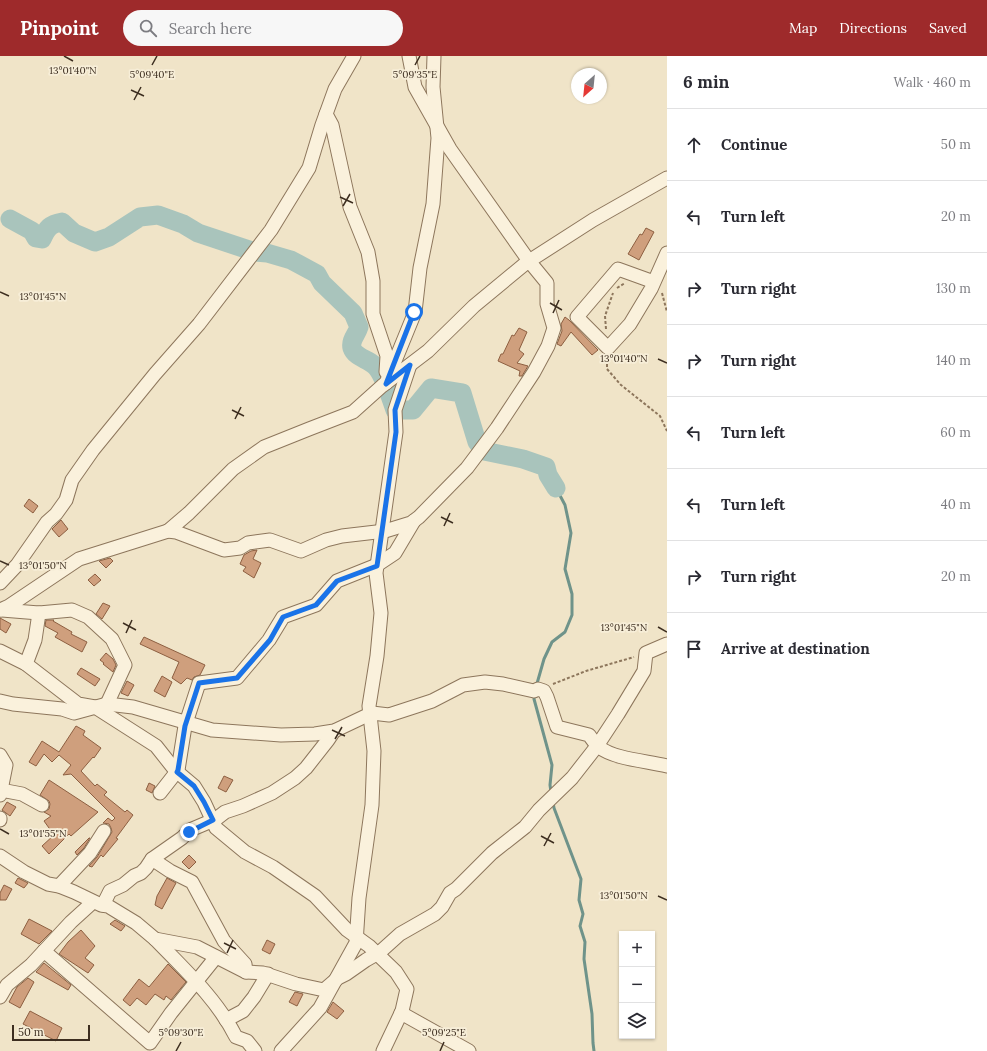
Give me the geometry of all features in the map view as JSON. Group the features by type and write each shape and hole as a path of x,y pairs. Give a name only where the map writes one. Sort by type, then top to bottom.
{"street":[{"path":"0,583 17,565 47,522 56,514 66,500 72,480 93,450 155,374 199,324 267,236 309,168 335,89 354,56"},
{"path":"160,793 178,770 186,722 199,683 237,678 270,640 283,617 316,605 337,581 377,566 394,553 414,521 467,468 534,372 548,346 554,328 547,304 547,283 529,261 455,155 437,126 415,87 409,56"},
{"path":"386,384 414,312 420,268 433,204 438,138 433,87 434,56"},
{"path":"326,114 332,125 350,207 368,252 373,281 373,314 387,356 386,384"},
{"path":"0,701 13,704 62,709 74,713 101,705 125,665 112,639 88,618 72,610 39,613 0,610 9,606 79,558 168,531 189,513 233,469 264,447 353,412 428,351 474,306 529,261 593,220 667,178"},
{"path":"654,282 618,269 577,317 608,348 630,324 654,282 667,253"},
{"path":"281,1051 320,1008 338,978 356,943 359,898 372,805 374,751 369,706 377,656 381,613 376,573 396,432 395,410 410,365"},
{"path":"168,531 176,532 224,550 240,548 248,543 270,540 301,551 326,540 382,532 414,521"},
{"path":"26,664 35,640 39,613"},
{"path":"155,938 197,947 246,972 268,974 296,984 324,990 338,978 377,954 400,934 435,914 442,907 450,893 456,889 492,853 525,827 539,810 572,778 597,746 644,671 646,653 667,644"},
{"path":"0,651 26,664 78,704 133,707 212,730 232,733 281,735 312,734 334,731 370,714 389,715 432,701 463,685 485,682 510,684 534,691 538,689 544,691 557,727 589,735 597,746 610,754 667,766"},
{"path":"101,705 156,746 177,772 194,786 204,802 216,828 245,852 273,867 315,896 347,930 377,954 396,972 407,989 401,1013 383,1051"},
{"path":"0,997 4,982 31,965 71,922 98,903 110,891 123,885 146,868 152,859 182,838 190,830 213,820 225,812 272,793 295,778 306,768 334,731"},
{"path":"0,755 6,765 1,793 22,794 42,805"},
{"path":"58,886 90,853 104,830"},
{"path":"0,856 24,872 48,884 74,892 120,912 155,938 196,981 226,1020 236,1037 247,1041 255,1051"},
{"path":"152,859 170,871 192,882 224,941 244,964 246,972"},
{"path":"44,951 150,1043 171,1013 216,957"},
{"path":"226,1020 243,1011 254,998 268,974"},
{"path":"401,1013 469,1051"}],"path":[{"path":"630,280 614,290 605,316 608,348 607,369 621,385 662,417 667,430"},
{"path":"654,282 659,284 667,312"},
{"path":"538,689 586,671 646,653"}],"building":[{"path":"646,228 654,232 639,260 628,254 640,234 642,235"},
{"path":"565,317 598,350 592,355 571,332 561,346 557,344 562,331 561,324"},
{"path":"519,328 527,332 519,350 524,354 517,363 528,366 522,376 519,376 520,371 498,361 512,335 514,336"},
{"path":"29,499 38,506 33,513 24,506"},
{"path":"61,520 68,529 59,537 52,529"},
{"path":"257,550 253,559 261,563 254,578 243,571 246,567 240,564 244,555 251,551"},
{"path":"110,558 113,561 106,568 99,561"},
{"path":"95,574 101,580 94,586 88,580"},
{"path":"103,603 110,606 102,619 96,614"},
{"path":"0,618 11,624 6,633 0,629"},
{"path":"46,620 54,620 53,621 72,632 71,634 87,642 82,652 55,637 58,633 45,626"},
{"path":"144,637 205,665 200,675 194,677 192,680 187,678 181,684 172,678 179,662 140,644"},
{"path":"106,653 113,659 116,665 113,672 100,660"},
{"path":"81,668 100,679 95,686 77,674"},
{"path":"162,676 172,682 165,697 154,691"},
{"path":"127,681 134,685 128,696 121,693"},
{"path":"76,726 85,731 83,735 101,748 94,758 93,757 81,771 95,786 97,784 107,792 104,795 125,812 127,810 133,815 116,838 118,839 103,857 101,855 92,867 89,866 97,857 112,832 109,824 103,823 108,818 112,821 115,818 71,774 63,775 71,765 59,755 52,762 44,754 36,766 29,762 42,741 59,752"},
{"path":"224,776 233,780 226,792 218,788"},
{"path":"49,780 98,812 71,836 69,834 49,854 42,846 54,835 44,821 51,816 44,812 49,809 50,804 49,801 40,795"},
{"path":"149,783 155,786 152,793 146,790"},
{"path":"7,802 16,807 10,816 2,810"},
{"path":"89,838 84,848 77,855 75,852"},
{"path":"189,855 196,862 189,869 182,862"},
{"path":"18,878 28,883 24,888 15,883"},
{"path":"167,878 176,883 162,909 155,905 157,896"},
{"path":"4,885 12,889 6,900 0,900 0,893"},
{"path":"29,919 52,931 39,944 21,934"},
{"path":"115,920 125,926 121,931 110,924"},
{"path":"81,930 95,946 85,958 94,965 88,973 59,954 68,942"},
{"path":"267,940 275,944 270,954 262,950"},
{"path":"44,963 71,985 68,990 36,972"},
{"path":"168,964 186,982 171,1000 166,996 164,1000 155,994 146,1005 137,998 130,1006 123,1000 139,979 149,987"},
{"path":"28,978 34,982 20,1008 9,1002 17,987"},
{"path":"295,992 303,994 297,1006 289,1002"},
{"path":"333,1002 344,1011 337,1019 327,1012"},
{"path":"30,1011 62,1028 56,1041 23,1024"}],"waterway":[{"path":"10,219 32,231 36,238 42,239 49,227 62,222 74,233 95,242 109,237 140,217 158,215 183,224 198,233 255,252 267,253 291,260 317,274 322,283 353,313 359,327 353,340 352,348 356,354 374,365 381,373 395,410 413,410 431,388 462,393 477,442 484,451 523,459 546,467 548,475 556,488"},
{"path":"536,687 544,659 552,642 565,632 572,615 572,594 565,569 571,533 565,505 556,488"},
{"path":"535,694 534,699 552,765 550,785 551,792"},
{"path":"553,802 581,879 579,900 583,914 580,926 585,942 584,959 592,1014 594,1051"}],"route":[{"path":"189,832 213,820 194,786 177,772 185,726 199,683 237,678 270,640 283,617 316,605 337,581 377,566 396,432 395,410 410,365 386,384 414,312"}]}
